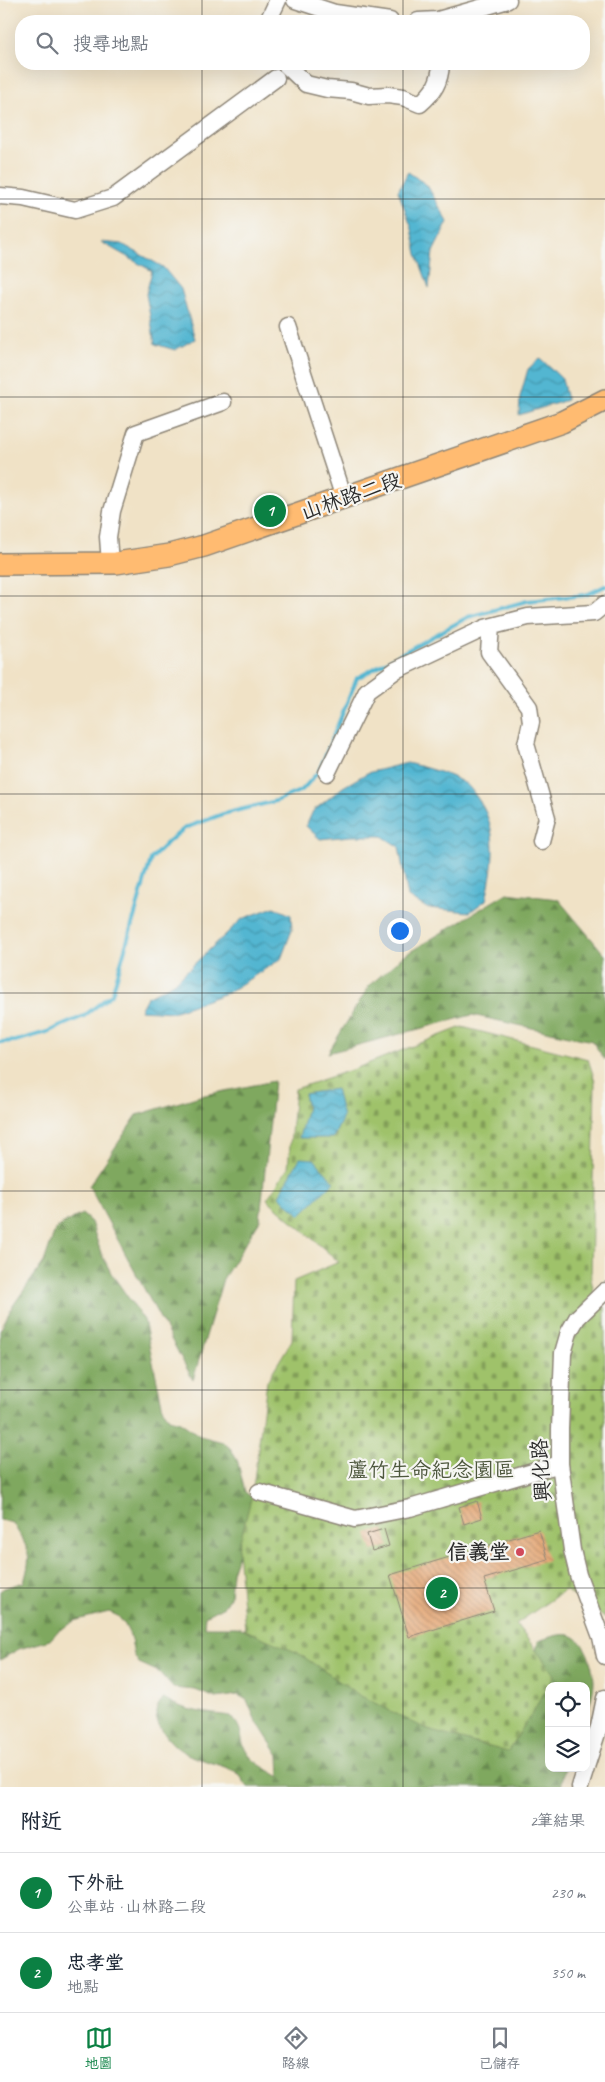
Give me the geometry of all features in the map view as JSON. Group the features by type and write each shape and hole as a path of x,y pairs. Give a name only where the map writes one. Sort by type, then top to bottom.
{"main road":[{"name":"山林路二段","path":"0,564 110,563 143,560 204,546 562,422 605,400"}],"street":[{"path":"271,15 278,0"},
{"path":"295,0 335,12 353,15"},
{"path":"456,15 508,0"},
{"path":"291,70 306,84 327,89 351,91 369,96 388,95 403,97 420,104 435,89 440,70"},
{"path":"0,196 23,198 75,210 114,198 276,78"},
{"path":"288,327 344,498"},
{"path":"110,563 108,537 112,511 136,433 224,402"},
{"path":"327,773 366,690 396,670 491,627 528,617 594,613 605,604"},
{"path":"491,627 488,652 529,707 531,722 526,744 547,818 541,841"},
{"name":"興化路","path":"605,1291 577,1318 569,1332 563,1353 560,1464 572,1550 578,1575 601,1637 605,1656"},
{"path":"259,1492 355,1519 410,1508 560,1464"},
{"path":"590,1756 599,1728 605,1698"},
{"path":"580,1787 585,1772"}],"green space":[{"path":"507,893 558,899 605,955 605,1060 592,1041 472,1015 328,1053 369,986 403,956"},
{"name":"蘆竹生命紀念園區","path":"462,1027 588,1059 595,1081 591,1279 597,1307 605,1307 605,1618 565,1590 516,1624 555,1675 551,1682 545,1682 545,1691 508,1752 428,1730 359,1695 298,1653 245,1630 238,1549 252,1495 267,1381 292,1340 294,1281 339,1262 267,1199 288,1168 295,1089 354,1069"},
{"path":"274,1081 260,1220 223,1279 193,1380 89,1186 137,1115 200,1096"},
{"path":"82,1214 91,1222 101,1253 111,1273 144,1320 163,1409 169,1419 180,1422 200,1436 223,1442 231,1449 237,1459 245,1492 253,1498 245,1535 232,1572 230,1597 224,1606 205,1616 204,1627 237,1627 302,1644 536,1652 538,1641 561,1635 575,1637 580,1641 588,1654 592,1668 594,1685 590,1702 590,1682 545,1682 545,1772 564,1772 561,1787 248,1787 235,1771 191,1756 174,1745 159,1725 156,1714 157,1707 164,1698 188,1709 231,1716 240,1729 243,1744 251,1758 280,1777 279,1756 255,1719 247,1700 238,1695 216,1698 195,1690 173,1688 159,1672 139,1663 134,1655 130,1635 125,1625 118,1616 109,1612 77,1620 58,1631 50,1640 19,1649 0,1660 0,1591 24,1582 28,1557 25,1545 13,1523 0,1520 0,1331 12,1307 44,1262 55,1230"}],"water":[{"path":"408,172 427,185 448,222 433,252 429,288 417,254 412,229 398,191"},
{"path":"101,242 122,244 163,267 181,289 195,339 175,350 155,344 146,294 152,271"},
{"path":"540,358 562,379 567,400 519,415 520,397 528,369"},
{"path":"407,763 445,774 466,784 484,808 492,833 493,860 486,900 470,912 427,908 408,897 399,847 382,836 350,836 320,839 306,826 313,811 343,787 367,773"},
{"path":"274,907 291,915 292,930 281,959 227,993 173,1012 140,1010 147,997 174,983 242,919"},
{"path":"336,1089 343,1117 333,1138 299,1138 307,1107 304,1094"},
{"path":"300,1158 314,1159 334,1182 300,1215 279,1196"}],"building":[{"path":"477,1501 482,1518 464,1524 459,1507"},
{"path":"384,1529 389,1546 372,1551 367,1534"},
{"path":"539,1530 548,1560 484,1579 494,1611 409,1637 390,1575"}],"waterway":[{"path":"0,1042 15,1041 47,1032 84,1016 112,994 151,859 185,828 223,814 276,801 302,790 319,771 357,678 468,617 527,601 586,595 605,586"}],"place":[{"name":"下外社","path":"270,511"},
{"name":"信義堂","path":"520,1552"},
{"name":"忠孝堂","path":"442,1593"}]}
